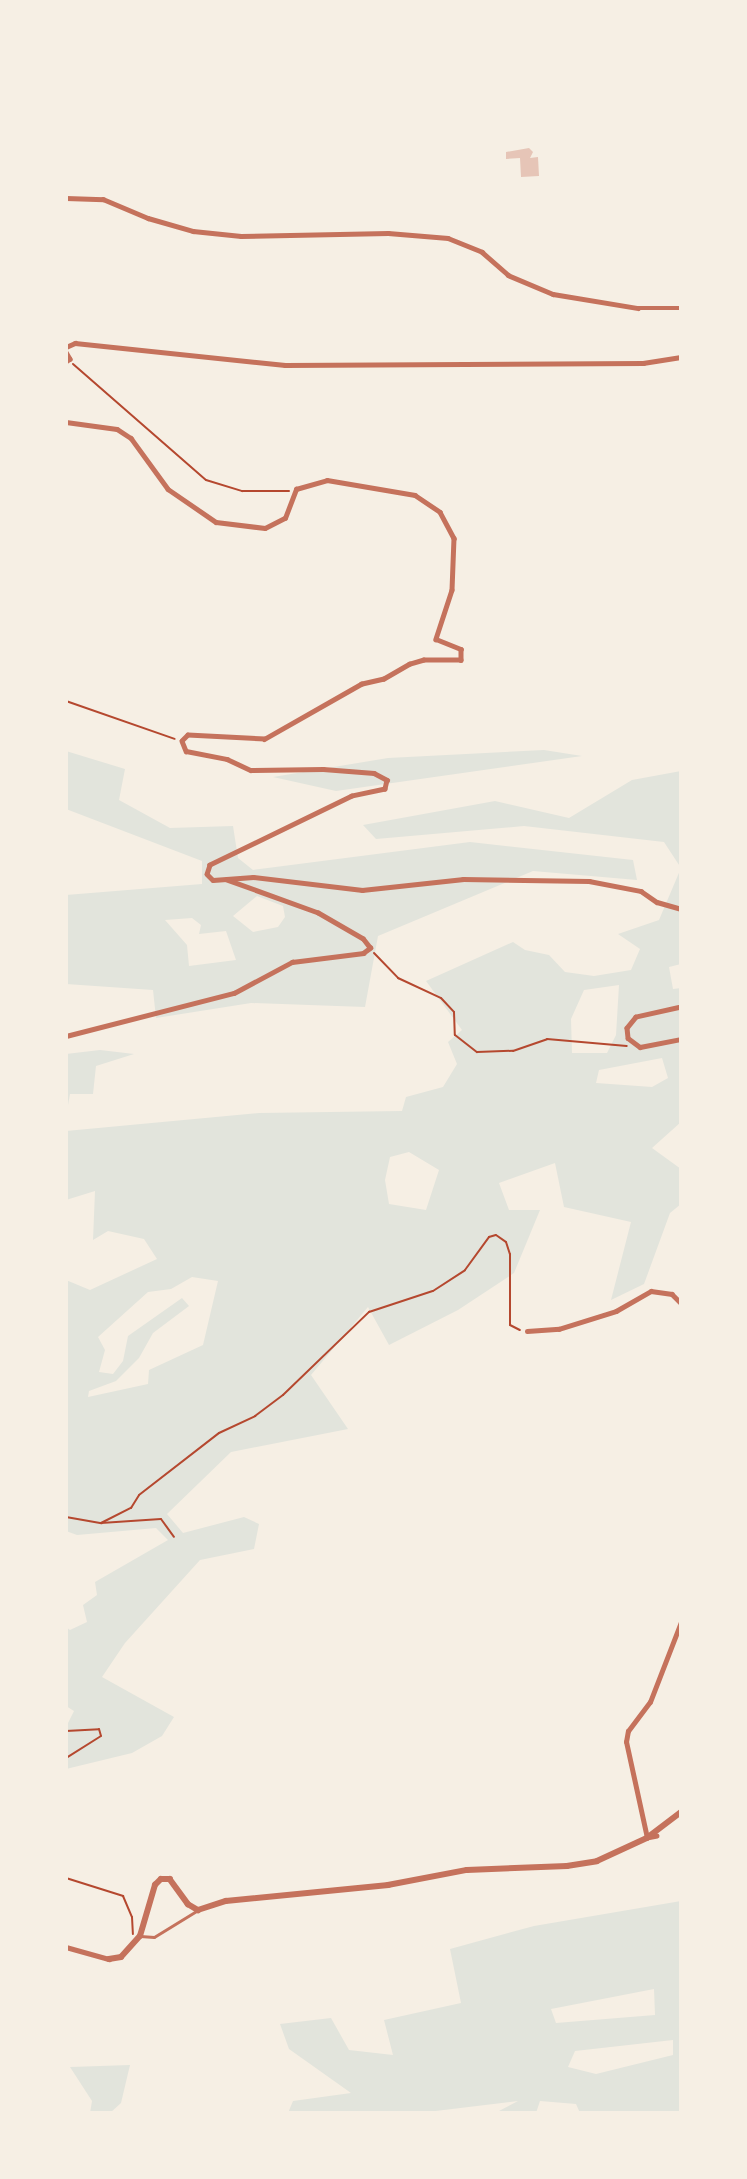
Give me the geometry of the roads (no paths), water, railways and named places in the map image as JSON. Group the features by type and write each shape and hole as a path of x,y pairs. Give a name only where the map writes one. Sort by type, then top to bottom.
{"street":[{"path":"66,198 103,198 148,218 193,231 448,238 482,252 508,275 553,294 638,308 681,308"},
{"path":"66,347 75,343 285,365 644,363 681,357"},
{"path":"66,352 68,360"},
{"path":"66,422 117,430 131,438 168,489 224,524 265,528 285,518 296,489 327,480 401,491 440,512 454,538 456,564 436,639 461,649 464,655 461,660 424,660 384,679 362,684 265,739 228,741 188,735 182,741 186,751 227,759 251,770 323,768 374,773 387,780 385,789 352,796 210,865 207,874 213,880 253,877 362,890 462,879 589,881 641,891 671,909 681,909"},
{"path":"66,1036 234,993 292,962 363,953 370,948 363,938 318,913 227,880"},
{"path":"681,1007 636,1017 627,1028 628,1038 640,1047 681,1039"},
{"path":"527,1331 558,1329 610,1313 651,1291 672,1294 681,1303"},
{"path":"647,1838 626,1742 628,1730 650,1702 681,1622"},
{"path":"647,1838 681,1812"},
{"path":"140,1936 154,1937 198,1910 226,1901 388,1885 467,1870 582,1864 647,1838 658,1836"},
{"path":"66,1947 109,1959 122,1957 140,1936 155,1885 161,1879 170,1880 188,1904 198,1910"}]}
